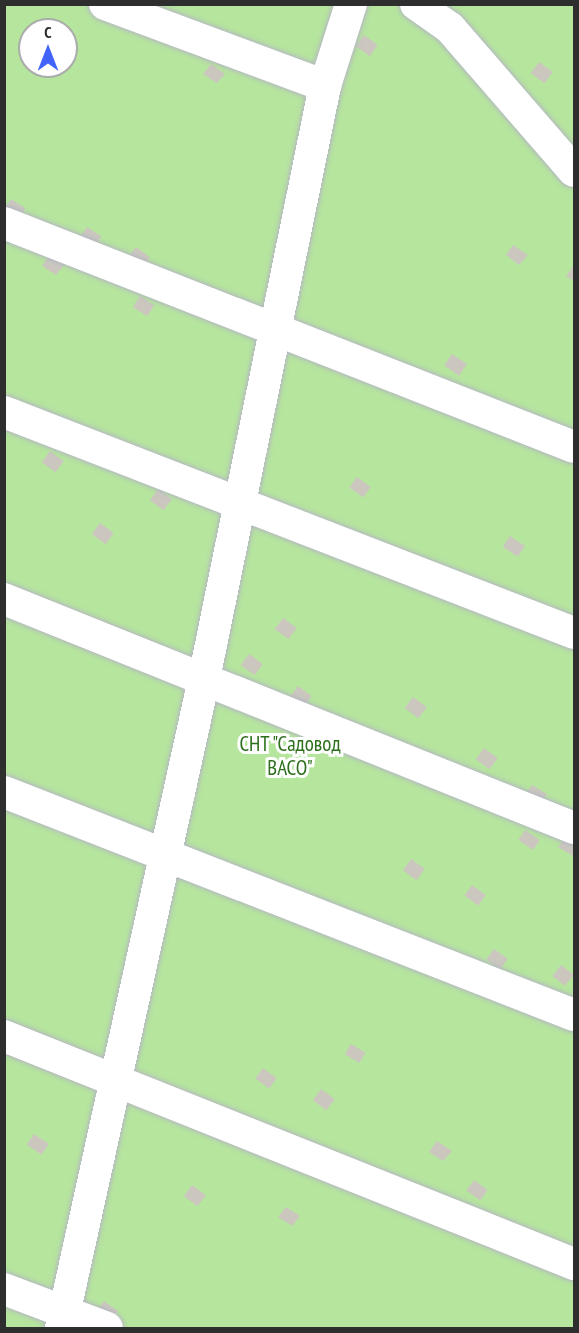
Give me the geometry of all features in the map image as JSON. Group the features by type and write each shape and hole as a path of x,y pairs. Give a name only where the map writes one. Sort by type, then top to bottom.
{"lane":[{"path":"105,4 325,86"},
{"path":"63,1320 162,853 204,679 272,328 325,86 351,4"},
{"path":"416,4 450,28 574,171"},
{"path":"4,223 574,447"},
{"path":"4,412 574,633"},
{"path":"4,599 574,828"},
{"path":"4,792 574,1015"},
{"path":"4,1036 574,1264"},
{"path":"4,1289 63,1320 107,1329"}],"green space":[{"name":"СНТ \"Садовод ВАСО\"","path":"5,5 403,5 445,32 574,183 574,1328 5,1328"},
{"path":"437,5 574,5 574,156"}],"building":[{"path":"364,35 378,45 370,56 356,46"},
{"path":"539,62 553,72 545,83 531,73"},
{"path":"211,64 225,74 217,83 203,74"},
{"path":"11,199 25,208 18,219 4,210"},
{"path":"87,227 101,236 94,247 80,238"},
{"path":"513,245 528,255 519,265 506,255"},
{"path":"136,247 150,257 142,268 128,258"},
{"path":"49,256 64,265 56,275 42,266"},
{"path":"574,265 574,281 566,276"},
{"path":"140,296 154,305 147,316 133,307"},
{"path":"452,354 467,364 459,376 444,366"},
{"path":"50,451 64,461 56,472 42,462"},
{"path":"357,477 371,487 363,498 349,488"},
{"path":"158,489 172,499 164,510 150,500"},
{"path":"100,523 114,533 106,544 92,534"},
{"path":"510,536 525,546 518,557 503,547"},
{"path":"283,618 297,628 289,639 275,629"},
{"path":"249,654 263,664 255,675 241,665"},
{"path":"298,686 312,696 304,707 290,697"},
{"path":"413,697 427,707 419,718 405,708"},
{"path":"484,748 498,758 490,769 476,759"},
{"path":"532,785 547,794 539,804 525,795"},
{"path":"525,830 540,840 533,850 518,840"},
{"path":"566,837 574,842 573,856 558,847"},
{"path":"411,859 425,869 417,880 403,870"},
{"path":"472,885 486,895 478,906 464,896"},
{"path":"494,949 508,959 500,970 486,960"},
{"path":"561,965 574,975 565,986 552,976"},
{"path":"351,1044 366,1053 359,1063 345,1054"},
{"path":"263,1068 277,1078 269,1089 255,1079"},
{"path":"321,1089 335,1099 327,1110 313,1100"},
{"path":"34,1134 49,1144 42,1155 27,1145"},
{"path":"437,1141 452,1151 443,1161 429,1152"},
{"path":"474,1180 488,1190 480,1201 466,1191"},
{"path":"192,1185 206,1195 198,1206 184,1196"},
{"path":"286,1207 300,1216 292,1226 278,1217"},
{"path":"104,1301 118,1311 110,1322 96,1312"}]}
